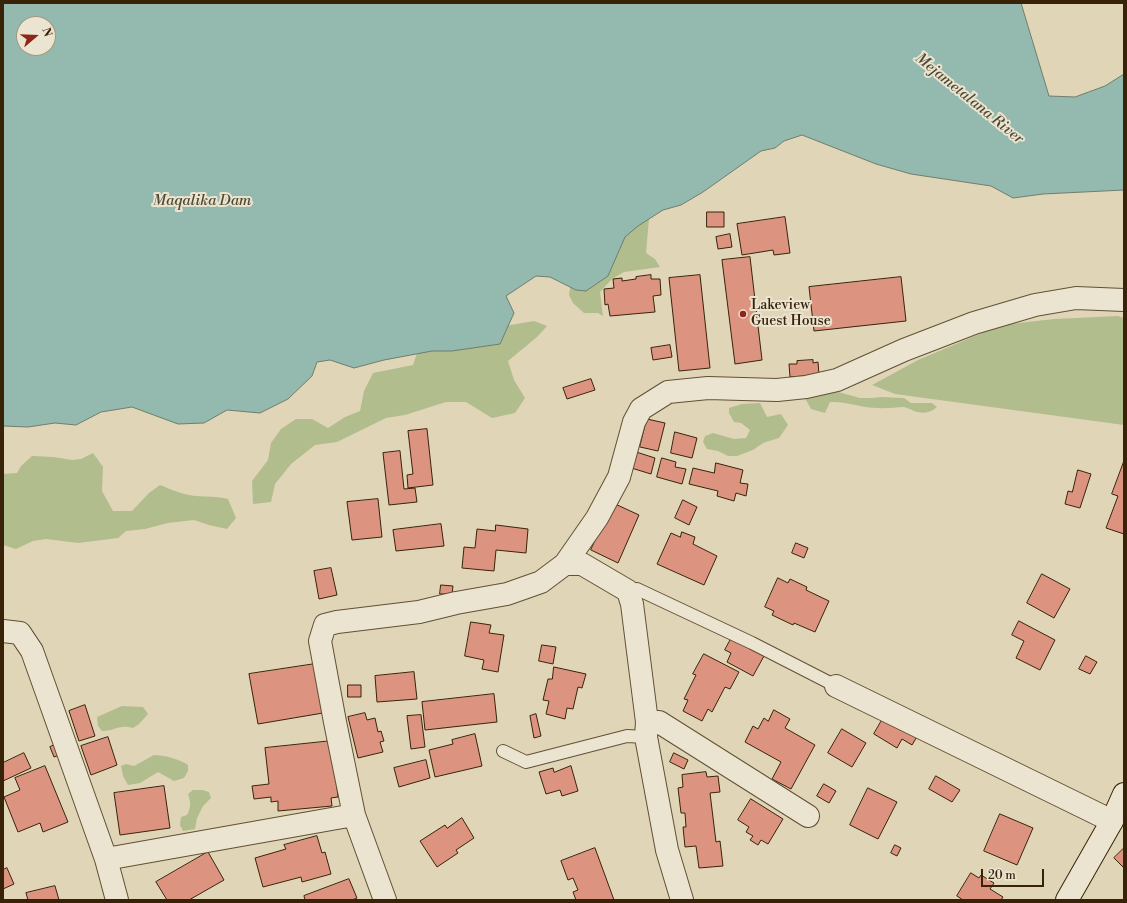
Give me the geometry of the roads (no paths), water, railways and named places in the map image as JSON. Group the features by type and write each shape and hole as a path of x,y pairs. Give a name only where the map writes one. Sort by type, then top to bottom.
{"street":[{"path":"385,900 354,815 320,641 325,625 337,622 419,612 456,603 507,594 541,582 565,564 597,518 619,477 634,422 641,409 668,392 708,388 777,390 806,387 837,380 904,350 974,323 1035,305 1076,298 1124,300"},
{"path":"565,564 582,564 628,591 632,604 647,730 667,850 682,900"},
{"path":"3,632 20,633 32,651 106,859 117,900"},
{"path":"836,686 1112,821"},
{"path":"647,730 659,722 808,816"},
{"path":"1067,900 1112,821 1124,794"},
{"path":"106,859 354,815"}],"lane":[{"path":"628,591 637,589 752,643 836,686"},
{"path":"503,750 526,762 647,730"}],"water":[{"name":"Maqalika Dam","path":"3,3 1021,3 1049,96 1075,97 1105,86 1124,74 1124,190 1043,194 1013,198 991,186 911,174 876,164 802,135 784,141 775,148 761,151 703,192 681,205 663,210 638,226 625,237 608,276 586,291 576,290 550,277 536,276 506,296 514,313 500,344 452,351 432,351 384,360 354,368 330,360 317,362 312,376 288,399 260,413 227,410 204,423 178,424 132,407 101,412 76,425 55,423 28,427 3,426"}],"place":[{"name":"Lakeview Guest House","path":"743,314"}],"water label":[{"name":"Mejametalana River","path":"969,99"}]}
